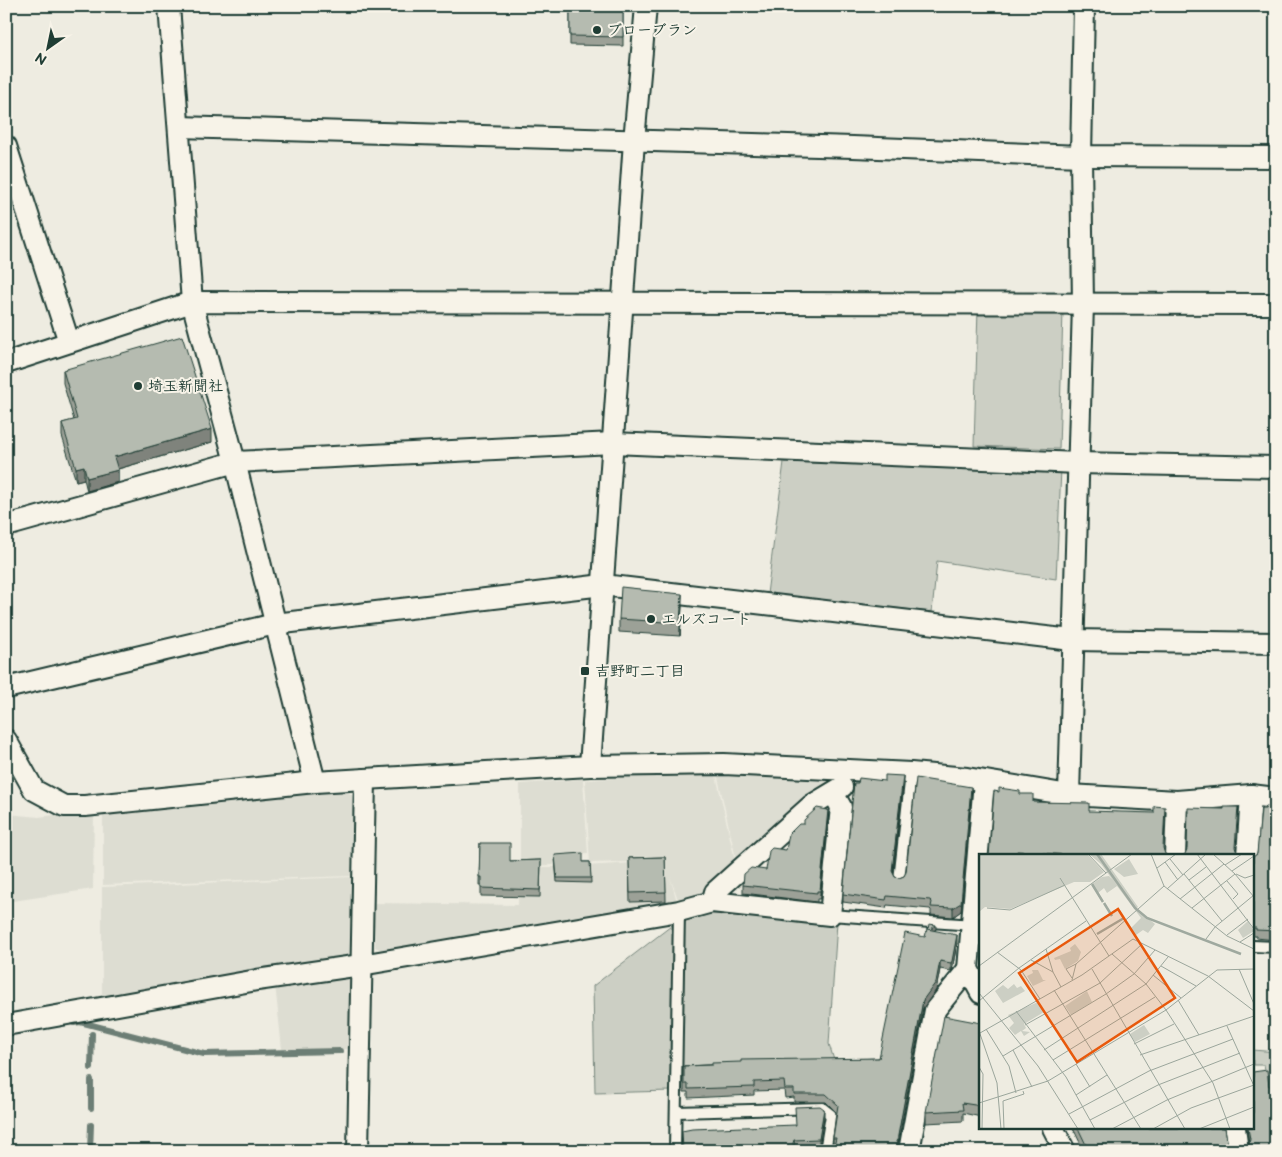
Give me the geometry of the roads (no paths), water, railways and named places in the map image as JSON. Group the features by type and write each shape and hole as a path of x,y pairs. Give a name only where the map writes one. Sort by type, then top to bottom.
{"street":[{"path":"169,6 192,302 235,462 314,782"},
{"path":"590,766 634,141 646,6"},
{"path":"1069,795 1083,304 1081,156 1084,6"},
{"path":"179,127 1081,156 1276,157"},
{"path":"6,146 69,342"},
{"path":"6,362 192,302 1276,304"},
{"path":"6,526 235,462 613,443 1077,463 1276,468"},
{"path":"6,688 275,624 603,585 1072,640 1276,643"},
{"path":"6,740 34,790 64,806 85,806 314,782 590,766 724,764 911,773 984,781 1069,795 1177,801 1251,795 1276,798"},
{"path":"712,902 715,892 812,804 842,788 844,770"},
{"path":"358,1151 364,779"},
{"path":"980,854 984,781"},
{"path":"6,1025 213,988 679,911 712,902 830,915 841,807 832,793"},
{"path":"1247,854 1251,795"},
{"path":"1175,854 1177,801"},
{"path":"909,1151 935,1010 968,969 976,926 979,872"},
{"path":"968,969 979,988"},
{"path":"1054,1130 1065,1151"},
{"path":"1235,1130 1238,1151"}],"lane":[{"path":"899,880 911,773"},
{"path":"675,1151 679,911"},
{"path":"830,915 976,926"},
{"path":"1254,946 1276,947"},
{"path":"676,1112 822,1108 831,1115 825,1151"}],"waterway":[{"path":"74,1023 80,1022 204,1054 340,1051"},
{"path":"91,1068 92,1034"},
{"path":"91,1080 91,1108"},
{"path":"90,1151 91,1125"}],"place":[{"name":"ブローブラン","path":"597,30"},
{"name":"埼玉新聞社","path":"138,386"},
{"name":"エルズコート","path":"651,619"},
{"name":"吉野町二丁目","path":"585,671"}]}
